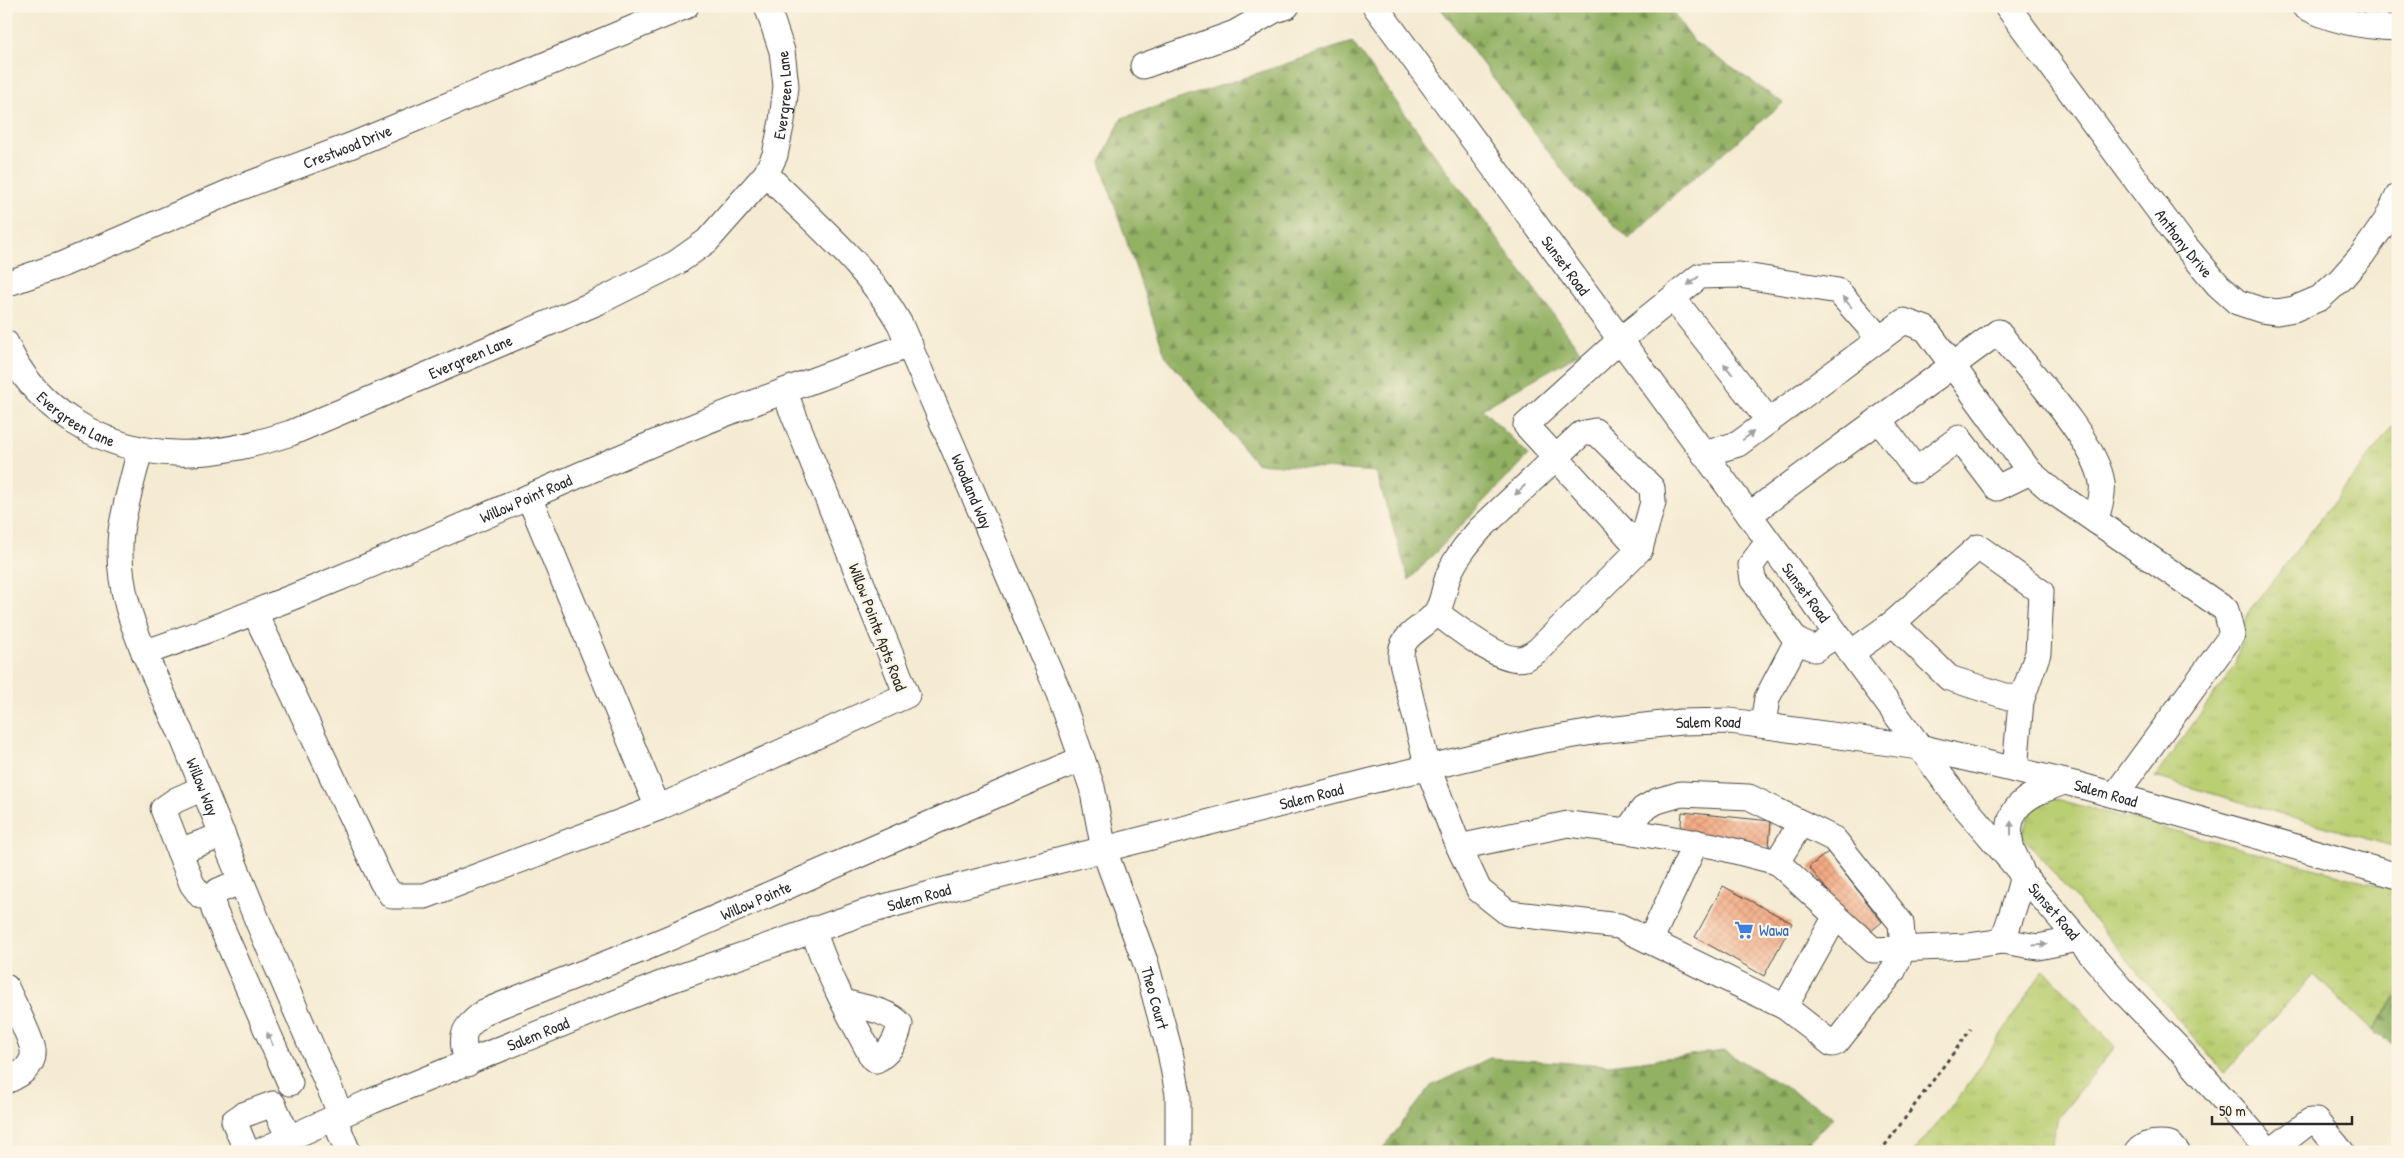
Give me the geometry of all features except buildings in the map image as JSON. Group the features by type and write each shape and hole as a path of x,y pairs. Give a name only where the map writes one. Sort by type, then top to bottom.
{"street":[{"name":"Crestwood Drive","path":"6,284 63,264 239,188 350,146 686,6"},
{"name":"Evergreen Lane","path":"6,343 18,367 32,386 67,418 109,440 140,449 177,454 201,452 269,440 312,425 416,378 598,302 651,277 693,253 719,230 766,174 775,155 779,139 786,86 782,51 767,6"},
{"path":"1143,66 1235,34 1273,11 1287,6"},
{"name":"Sunset Road","path":"1375,6 1958,799 2078,939 2270,1152"},
{"name":"Anthony Drive","path":"2007,6 2182,242 2218,286 2237,302 2269,311 2286,311 2320,298 2341,279 2362,255 2386,221 2398,196"},
{"path":"2304,6 2315,12 2344,20 2398,28"},
{"name":"Woodland Way","path":"766,174 867,274 890,306 910,345 1059,693 1092,787 1104,850"},
{"path":"1640,550 1526,425 1620,340 1700,276 1739,275 1838,292 1880,339"},
{"path":"1673,298 1769,421"},
{"path":"1704,454 1738,444 1904,321 1926,329 2030,472 2052,491 2226,610 2232,635 2115,795"},
{"path":"1749,515 1998,332 2064,413 2095,458 2103,484 2096,521"},
{"name":"Willow Point Road","path":"144,653 254,613 784,391 910,345"},
{"name":"Willow Pointe Apts Road","path":"658,808 907,695 784,391"},
{"path":"1879,420 1916,470 1959,438 1997,488 2030,472"},
{"path":"1437,613 1493,651 1510,658 1524,658 1538,650 1640,550 1653,502 1652,488 1595,430 1581,434 1555,456 1480,529 1466,545 1449,574 1437,613 1403,642 1400,649 1428,768 1459,847 1479,890 1508,913 1619,926 1785,1007 1832,1044 1836,1043 1892,972 1902,949 1901,923 1834,839 1749,797 1681,794 1657,801 1643,809 1627,831"},
{"name":"Willow Way","path":"140,449 123,519 120,547 125,599 144,653 204,788 241,881 322,1070 348,1152"},
{"path":"254,613 382,882 392,896 425,896 658,808 529,497"},
{"path":"1768,542 1751,565 1753,580 1797,641 1815,649 1844,644 1893,623 1978,547 2041,592 2038,653 2021,701 2015,770"},
{"path":"1893,623 1949,678 2021,701"},
{"path":"1763,724 1767,698 1797,641"},
{"name":"Salem Road","path":"258,1152 675,978 812,929 944,890 1538,741 1599,730 1707,721 1763,724 1919,747 2115,795 2398,876"},
{"name":"Willow Pointe","path":"467,1064 462,1039 468,1025 484,1012 668,938 815,875 892,839 1082,759"},
{"path":"2002,941 2022,874 2011,846 2010,828 2012,812 2027,797 2064,782"},
{"path":"204,788 176,800 163,809 192,884 201,896 212,897"},
{"path":"1777,862 1801,823"},
{"path":"1459,847 1568,824 1696,842 1777,862 1873,950 1968,946 2002,941 2038,947 2078,939"},
{"path":"179,851 222,835"},
{"path":"1650,941 1696,842"},
{"name":"Theo Court","path":"1104,850 1146,964 1168,1046 1178,1094 1178,1152"},
{"path":"241,881 218,890 212,897 214,910 290,1084"},
{"path":"1785,1007 1836,916"},
{"path":"812,929 821,956 844,1002"},
{"path":"6,987 33,1050 29,1065 18,1076 6,1081"},
{"path":"247,1152 234,1121 243,1115 273,1104 290,1084 322,1070"},
{"path":"273,1104 289,1138"},
{"path":"2270,1152 2310,1121 2316,1121 2342,1152"},
{"path":"2137,1152 2140,1148 2158,1142 2170,1144 2177,1152"}],"path":[{"path":"1880,1152 1971,1030"}],"green space":[{"path":"1439,6 1669,6 1693,41 1783,103 1677,192 1629,239 1575,187"},
{"path":"1352,42 1581,352 1482,409 1529,455 1409,580 1376,472 1256,463 1165,355 1100,162 1122,118"},
{"path":"2398,419 2398,845 2395,847 2155,777 2236,664 2248,613"},
{"path":"2049,797 2398,891 2398,994 2372,1031 2314,975 2224,1073 2022,836 2029,814"},
{"path":"2044,969 2115,1047 2058,1118 2050,1152 1913,1152 1964,1091"},
{"path":"2398,996 2398,1047 2372,1031"},
{"path":"1724,1051 1834,1116 1800,1152 1380,1152 1431,1086 1490,1058 1608,1065"}],"place":[{"name":"Wawa","path":"1744,930"}]}
